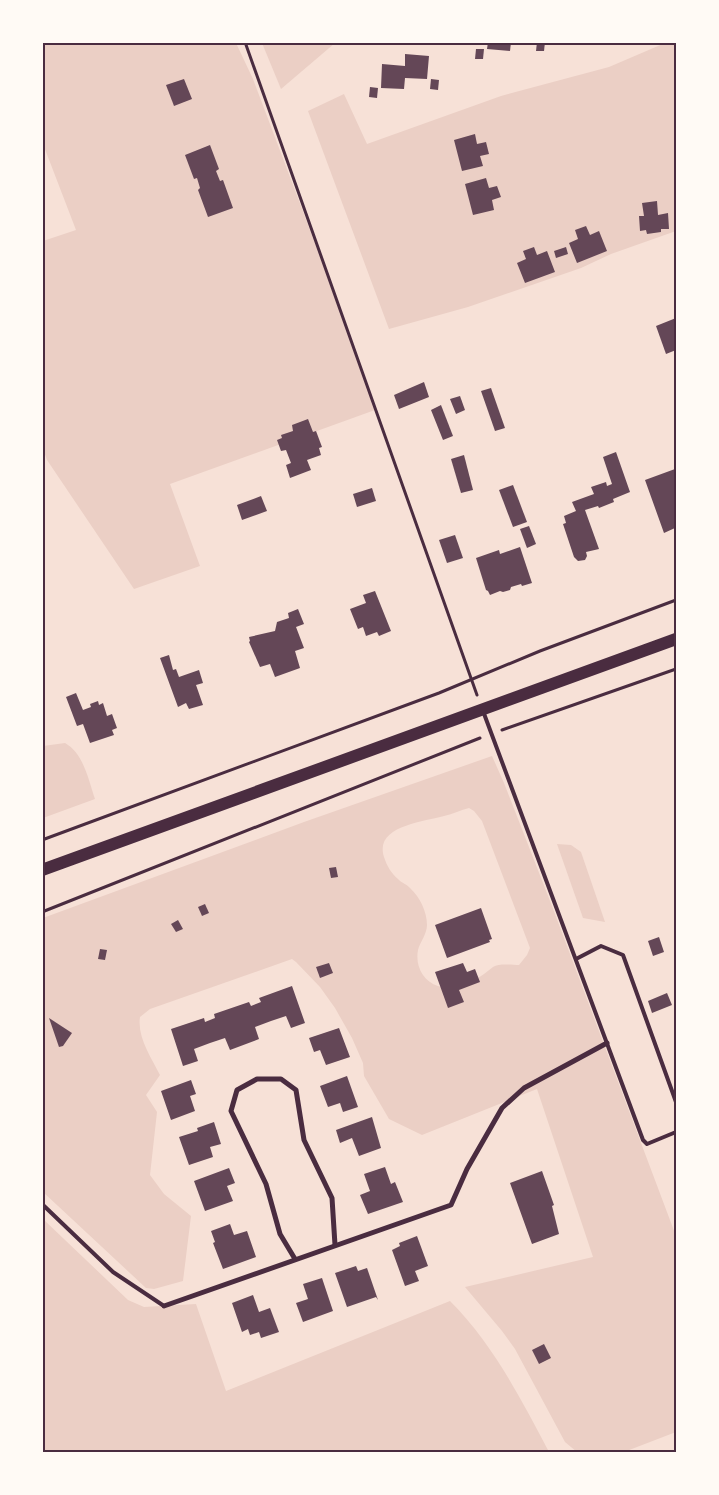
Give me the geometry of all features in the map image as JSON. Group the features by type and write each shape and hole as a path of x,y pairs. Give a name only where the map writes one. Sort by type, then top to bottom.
{"main road":[{"path":"42,870 676,639"}],"street":[{"path":"164,1306 451,1205 467,1169 502,1108 524,1088 607,1043"},
{"path":"295,1259 280,1234 266,1184 231,1111 238,1090 257,1079 281,1079 296,1090 304,1140 332,1198 335,1245"}],"lane":[{"path":"482,709 643,1140 647,1144 676,1132"},
{"path":"576,958 601,946 623,955 676,1102"},
{"path":"42,1204 113,1272 164,1306"}],"path":[{"path":"245,42 482,709"},
{"path":"42,840 439,693 540,651 676,600"},
{"path":"42,912 491,734 676,669"}],"shaded area":[{"path":"42,43 236,43 253,79 321,259 375,410 170,484 200,566 134,589 47,460 43,449 43,241 76,230 43,144"},
{"path":"262,43 335,43 281,89"},
{"path":"665,43 676,43 676,231 611,254 581,268 468,307 389,329 308,111 344,94 367,144 501,96 609,67"},
{"path":"65,743 81,760 95,799 43,818 43,746"},
{"path":"492,756 552,906 676,1236 676,1432 624,1452 577,1452 565,1442 515,1349 465,1287 593,1257 537,1089 422,1135 389,1119 364,1076 363,1063 352,1038 335,1008 320,987 292,959 150,1009 140,1017 143,1039 160,1075 146,1095 157,1112 150,1175 164,1194 191,1216 183,1281 154,1289 146,1288 43,1192 43,918 304,822","holes":["469,808 482,821 530,948 519,965 496,966 468,983 456,987 438,986 424,977 418,962 418,950 427,925 424,910 414,892 393,874 386,863 383,847 386,838 402,827"]},
{"path":"557,844 571,845 581,852 605,922 583,918"},
{"path":"43,1219 128,1300 144,1307 196,1304 226,1391 450,1301 480,1335 493,1354 517,1392 549,1452 44,1452"}],"building":[{"path":"488,42 511,42 510,51 487,49"},
{"path":"537,42 545,42 544,51 536,51"},
{"path":"476,49 484,49 483,59 475,59"},
{"path":"405,54 429,56 427,79 405,78 404,89 381,88 382,64 405,66"},
{"path":"184,79 192,99 174,106 166,85"},
{"path":"431,79 439,80 438,90 430,89"},
{"path":"370,87 378,88 377,98 369,97"},
{"path":"475,134 477,144 486,142 489,154 480,156 483,166 462,171 454,140"},
{"path":"210,145 219,169 216,171 220,181 223,180 233,208 208,217 198,190 200,188 197,178 194,179 185,155"},
{"path":"486,178 489,188 497,186 501,197 492,200 494,210 473,215 465,184"},
{"path":"657,201 658,215 668,213 669,229 661,229 661,232 647,234 646,230 640,231 639,216 644,216 642,203"},
{"path":"586,226 590,235 599,231 607,251 577,263 569,243 578,239 575,230"},
{"path":"534,247 537,255 547,251 555,272 525,283 517,263 526,259 523,251"},
{"path":"566,247 568,254 556,258 554,251"},
{"path":"676,318 676,350 666,354 656,326"},
{"path":"424,382 429,397 399,409 394,395"},
{"path":"491,388 505,428 495,431 481,391"},
{"path":"460,396 465,410 456,414 450,399"},
{"path":"441,405 453,436 443,440 431,410"},
{"path":"308,419 313,432 316,431 322,447 319,448 321,455 307,460 311,470 290,478 286,465 291,463 286,450 281,451 277,440 282,438 281,435 293,431 292,425"},
{"path":"616,452 630,492 613,499 614,502 599,508 598,506 585,510 599,549 586,552 585,560 578,561 574,557 563,524 566,523 564,516 576,511 572,502 594,494 591,487 606,482 607,486 612,484 603,457"},
{"path":"464,455 473,490 461,493 451,459"},
{"path":"675,469 676,529 664,533 645,480"},
{"path":"513,485 527,522 513,527 499,490"},
{"path":"372,488 376,501 357,507 353,494"},
{"path":"261,496 267,511 242,520 237,505"},
{"path":"529,526 536,544 527,548 520,529"},
{"path":"455,535 463,558 447,563 439,540"},
{"path":"520,547 532,583 522,586 521,584 511,587 510,590 490,595 486,590 476,558 499,550 500,554"},
{"path":"375,591 391,631 379,636 377,632 366,636 363,627 358,629 350,609 366,603 363,595"},
{"path":"298,609 304,624 296,627 304,648 295,651 300,668 275,677 270,664 260,667 249,642 249,637 275,631 277,622 289,618 288,613"},
{"path":"169,655 173,670 176,669 179,677 199,670 203,683 196,685 203,705 189,709 186,703 178,707 160,658"},
{"path":"76,693 83,710 91,707 90,704 98,701 99,705 103,703 107,716 112,714 117,728 112,730 114,735 90,743 83,724 77,726 66,697"},
{"path":"336,867 338,877 331,878 329,868"},
{"path":"205,904 209,913 202,916 198,907"},
{"path":"481,908 492,939 489,940 490,942 447,958 435,925"},
{"path":"178,920 183,929 176,932 171,924"},
{"path":"659,937 664,952 653,956 648,941"},
{"path":"100,949 107,950 105,960 98,959"},
{"path":"329,963 333,973 320,978 316,967"},
{"path":"463,963 467,972 475,969 480,982 459,990 464,1002 448,1008 435,972"},
{"path":"292,986 305,1023 291,1028 286,1016 271,1021 255,1027 259,1039 230,1050 225,1038 210,1043 194,1049 198,1061 183,1066 171,1029 204,1018 205,1022 215,1018 214,1014 249,1002 251,1006 261,1002 259,998"},
{"path":"667,993 672,1005 652,1013 648,1001"},
{"path":"49,1018 72,1033 63,1046 59,1047"},
{"path":"339,1028 350,1057 326,1065 320,1050 314,1052 309,1038"},
{"path":"347,1076 358,1107 343,1112 340,1103 328,1107 320,1086"},
{"path":"191,1080 196,1094 190,1096 195,1111 171,1120 161,1091"},
{"path":"372,1117 381,1148 359,1156 352,1138 340,1143 336,1130"},
{"path":"214,1122 221,1144 210,1147 213,1157 189,1165 179,1137 198,1131 197,1128"},
{"path":"385,1167 391,1184 395,1182 403,1202 368,1214 360,1195 370,1191 364,1174"},
{"path":"229,1168 235,1183 227,1186 233,1201 205,1211 194,1181"},
{"path":"542,1171 554,1205 552,1206 559,1234 532,1244 510,1183"},
{"path":"230,1224 234,1235 247,1231 256,1257 223,1269 213,1243 215,1242 211,1231"},
{"path":"417,1236 428,1266 415,1271 419,1281 405,1286 392,1250 400,1246 399,1243"},
{"path":"356,1266 358,1271 367,1268 378,1300 376,1297 347,1307 335,1273"},
{"path":"322,1278 333,1311 303,1322 296,1303 308,1299 303,1284"},
{"path":"253,1295 259,1312 270,1308 279,1332 261,1338 259,1332 250,1335 248,1329 242,1332 232,1303"},
{"path":"544,1344 551,1358 539,1364 532,1350"}]}
